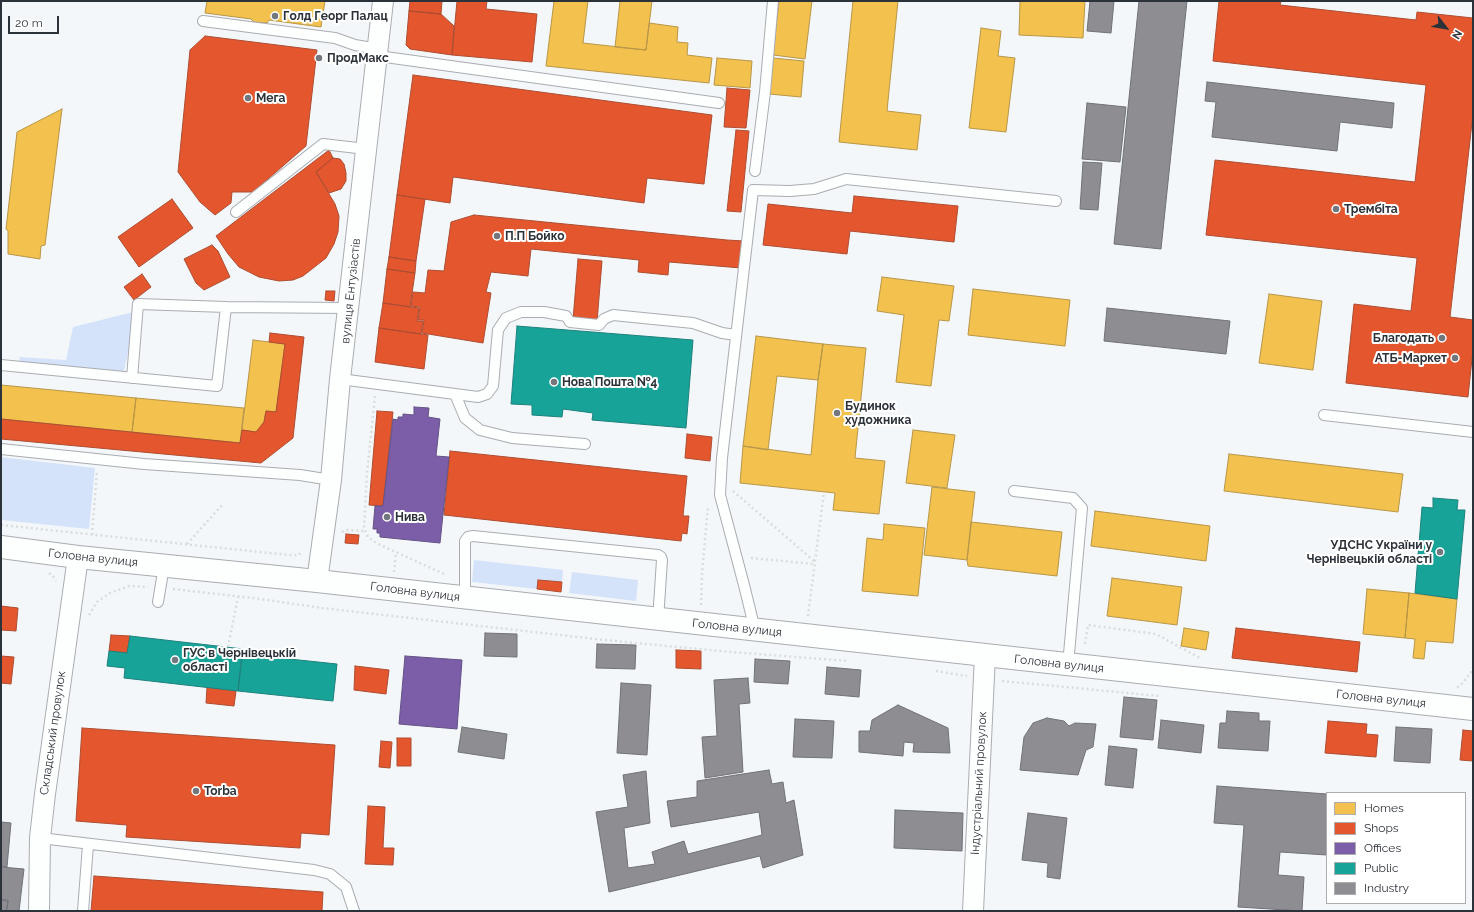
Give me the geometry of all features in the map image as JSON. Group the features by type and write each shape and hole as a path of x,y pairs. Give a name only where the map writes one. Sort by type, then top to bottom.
{"main road":[{"name":"Головна вулиця","path":"1,548 317,581 464,592 658,620 1473,709"}],"street":[{"name":"вулиця Ентузіастів","path":"317,581 331,480 340,379 383,1"},
{"name":"Складський провулок","path":"39,911 40,838 78,557"},
{"name":"Індустріальний провулок","path":"973,911 985,656"}],"lane":[{"path":"754,171 765,92 773,1"},
{"path":"203,21 335,38 378,53 720,103"},
{"path":"236,212 323,144 366,149"},
{"path":"755,630 720,494 736,335 753,190 790,191 814,188 846,179 1056,201"},
{"path":"132,378 138,304 226,307 349,308"},
{"path":"1,365 217,386 226,307"},
{"path":"340,379 478,397 487,394 493,386 498,330 506,318 521,312 544,312 566,316 570,322 600,325 604,319 613,315 693,323 722,333 736,335"},
{"path":"455,394 465,418 480,430 512,438 585,444"},
{"path":"1324,415 1473,432"},
{"path":"1,449 98,460 256,473 300,475 331,480"},
{"path":"1014,491 1073,498 1082,508 1068,664"},
{"path":"464,592 465,541 468,537 473,536 658,555 662,560 658,620"},
{"path":"158,602 164,566"},
{"path":"40,838 88,845 314,870 330,874 346,887 354,911"},
{"path":"83,911 88,845"}],"path":[{"path":"376,394 367,473 365,531 368,537 376,543 455,580 464,592"},
{"path":"92,535 98,460"},
{"path":"721,480 814,563"},
{"path":"808,617 824,492"},
{"path":"187,545 223,504"},
{"path":"1,525 289,555 299,555 301,553 301,549 321,551"},
{"path":"339,534 345,530 365,531"},
{"path":"394,573 396,552"},
{"path":"736,556 814,563"},
{"path":"48,573 53,576 59,585"},
{"path":"70,612 90,615 97,602 110,593 129,586 161,587 322,608 604,640 852,662"},
{"path":"228,647 238,597"},
{"path":"930,670 984,680 1167,696"}],"shaded area":[{"path":"137,311 123,376 21,366 19,357 66,360 73,327"},
{"path":"1,457 95,468 89,529 1,520"},
{"path":"474,560 563,570 562,582 538,580 537,589 472,582"},
{"path":"572,572 638,580 636,601 569,593"}],"building: Homes":[{"name":"Голд Георг Палац","path":"207,1 325,1 321,27 269,20 267,23 254,22 251,19 205,13"},
{"path":"554,1 588,1 583,43 646,50 649,23 678,27 677,42 688,43 687,55 712,58 709,83 546,66"},
{"path":"620,1 652,1 646,50 615,47"},
{"path":"779,1 812,1 805,59 773,55"},
{"path":"853,1 898,1 887,111 921,115 917,150 839,142"},
{"path":"1020,1 1085,1 1083,38 1019,35"},
{"path":"981,28 1001,31 998,56 1015,58 1006,132 969,128"},
{"path":"717,58 752,61 750,88 714,85"},
{"path":"773,58 804,61 801,97 769,94"},
{"path":"62,109 45,245 41,246 40,259 8,254 8,231 6,229 17,132"},
{"path":"882,277 954,286 949,321 939,320 931,386 896,382 904,315 877,311"},
{"path":"973,289 1070,300 1065,346 968,335"},
{"path":"1269,294 1322,301 1313,370 1259,363"},
{"path":"756,336 823,344 818,380 777,376 768,450 743,446"},
{"path":"253,340 285,344 276,412 266,411 264,422 256,432 242,430"},
{"name":"Будинок художника","path":"823,344 866,348 855,458 885,461 879,514 833,510 835,493 740,483 743,446 811,455"},
{"path":"1,385 136,398 132,432 1,419"},
{"path":"136,398 244,408 240,443 132,432"},
{"path":"913,430 955,435 947,488 906,483"},
{"path":"1229,454 1403,474 1398,512 1224,491"},
{"path":"932,487 975,492 967,560 924,555"},
{"path":"1095,511 1210,526 1206,561 1091,546"},
{"path":"971,522 1062,532 1057,576 968,566 967,560"},
{"path":"884,524 925,528 918,596 862,591 867,538 883,540"},
{"path":"1112,578 1182,587 1177,625 1107,616"},
{"path":"1367,589 1409,593 1405,638 1363,634"},
{"path":"1409,593 1457,599 1453,643 1426,641 1424,659 1413,658 1415,639 1405,638"},
{"path":"1184,628 1209,632 1206,650 1181,646"}],"building: Shops":[{"path":"410,1 442,1 441,14 409,11"},
{"path":"457,1 487,1 486,9 537,14 532,62 452,55"},
{"name":"Трембіта","path":"1219,1 1281,1 1280,5 1416,20 1417,12 1473,18 1473,114 1450,317 1473,320 1473,349 1468,397 1346,383 1354,304 1411,311 1417,258 1206,235 1215,160 1415,182 1426,85 1213,61"},
{"path":"409,11 441,14 454,26 452,55 410,49 406,45"},
{"name":"Мега","path":"205,36 317,50 306,146 253,192 232,192 231,203 215,215 200,202 178,172 190,50"},
{"path":"413,75 712,115 704,184 647,178 644,203 453,177 450,203 397,195"},
{"path":"727,88 750,90 746,128 724,127"},
{"path":"736,130 749,131 741,212 727,211"},
{"path":"329,150 333,158 316,172 335,204 339,216 338,232 334,244 326,258 303,276 293,280 279,281 259,277 239,267 216,236"},
{"path":"333,158 340,159 344,164 346,181 341,189 329,193 316,172"},
{"path":"397,195 425,199 416,261 389,257"},
{"path":"854,196 958,206 954,242 850,231 847,254 763,245 768,204 852,213"},
{"path":"172,199 193,228 139,267 118,237"},
{"path":"474,215 744,241 741,268 669,262 668,275 638,272 639,260 531,249 528,276 491,272 486,292 491,293 483,343 422,333 424,320 418,320 420,307 411,306 413,292 425,293 428,270 444,271 451,222"},
{"path":"212,245 218,251 230,277 204,290 196,283 184,259"},
{"path":"389,257 416,261 415,273 387,269"},
{"path":"578,259 602,261 597,322 573,320"},
{"path":"387,269 415,273 410,307 383,303"},
{"path":"142,274 151,287 134,300 124,287"},
{"path":"326,291 335,291 334,301 325,300"},
{"path":"383,303 419,308 417,321 423,321 421,334 379,328"},
{"path":"379,328 428,335 424,369 375,362"},
{"path":"270,333 304,337 293,438 261,463 1,439 1,419 240,443 242,430 256,432 264,422 266,411 276,412 285,344 269,342"},
{"path":"377,411 393,412 383,506 369,505"},
{"path":"687,434 712,437 710,461 685,458"},
{"path":"450,451 687,476 683,516 689,516 687,534 682,533 681,541 444,515"},
{"path":"346,534 359,535 358,544 345,543"},
{"path":"538,580 562,582 561,592 537,589"},
{"path":"1,606 18,608 16,631 1,630"},
{"path":"1236,628 1360,642 1357,672 1232,658"},
{"path":"111,635 130,636 127,653 109,651"},
{"path":"676,650 701,651 701,669 676,668"},
{"path":"1,656 14,657 11,684 1,683"},
{"path":"355,666 389,670 386,694 354,690"},
{"path":"207,687 236,691 234,706 206,703"},
{"path":"1328,721 1367,724 1366,734 1378,735 1376,757 1325,753"},
{"path":"82,728 335,745 329,835 301,833 300,848 126,837 127,825 76,821"},
{"path":"1463,730 1473,731 1473,761 1460,760"},
{"path":"397,738 411,738 411,766 397,766"},
{"path":"381,741 392,742 390,768 379,767"},
{"path":"368,806 385,807 383,848 394,848 393,865 365,864"},
{"path":"94,876 323,892 322,911 91,911"}],"building: Offices":[{"path":"414,407 429,408 428,417 440,419 436,456 449,457 440,543 380,537 380,533 377,533 377,529 373,529 375,506 383,506 393,419 398,420 398,417 403,417 403,414 414,415"},
{"path":"405,656 462,660 457,729 399,724"}],"building: Public":[{"path":"517,326 693,340 686,428 592,420 593,413 563,409 562,417 532,415 532,405 511,404"},
{"name":"УДСНС України у Чернівецькій області","path":"1433,498 1458,500 1457,510 1465,510 1457,599 1415,593 1422,507 1433,508"},
{"name":"ГУС в Чернівецькій області","path":"130,636 243,649 238,691 124,678 125,668 107,666 109,651 127,653"},
{"path":"242,654 337,664 333,701 238,691"}],"building: Industry":[{"path":"1090,1 1114,1 1111,33 1087,31"},
{"path":"1139,1 1187,1 1161,249 1114,244"},
{"path":"1207,82 1394,103 1392,128 1340,122 1337,151 1212,137 1216,102 1205,101"},
{"path":"1087,103 1126,107 1120,162 1082,159"},
{"path":"1083,162 1102,163 1098,210 1080,209"},
{"path":"1107,308 1230,321 1226,354 1104,341"},
{"path":"485,633 517,634 517,657 484,656"},
{"path":"597,644 636,645 635,669 596,668"},
{"path":"755,659 790,661 788,684 754,682"},
{"path":"827,667 861,670 859,697 825,694"},
{"path":"748,678 750,703 739,704 743,772 705,778 702,737 717,736 714,680"},
{"path":"621,683 651,685 647,755 617,753"},
{"path":"1124,697 1157,700 1153,740 1120,737"},
{"path":"898,705 948,728 950,753 913,752 914,743 904,742 903,756 859,752 859,731 870,731 872,720"},
{"path":"1227,711 1259,713 1259,721 1270,721 1268,751 1218,748 1220,723 1226,723"},
{"path":"1047,718 1064,721 1069,726 1075,723 1096,724 1093,747 1086,750 1078,775 1020,770 1024,737 1033,723"},
{"path":"795,719 834,721 832,758 793,757"},
{"path":"1161,720 1204,725 1201,753 1158,748"},
{"path":"462,727 507,734 504,759 458,752"},
{"path":"1396,727 1432,729 1430,763 1394,761"},
{"path":"1109,746 1137,749 1133,788 1105,785"},
{"path":"769,770 772,784 783,782 786,803 794,800 803,855 763,868 760,856 609,892 596,812 628,807 623,775 646,771 650,823 624,828 628,868 655,864 652,852 684,841 688,854 762,835 759,812 671,827 667,801 697,797 697,781"},
{"path":"1217,786 1326,794 1326,855 1280,852 1278,875 1304,877 1302,911 1238,907 1244,825 1214,823"},
{"path":"895,810 963,813 962,851 894,848"},
{"path":"1028,813 1067,818 1060,879 1047,877 1048,863 1022,860"},
{"path":"1,822 11,823 7,867 1,866"},
{"path":"1,867 24,869 19,911 7,911 8,900 1,900"},
{"path":"1,900 8,901 6,911 1,911"}],"place":[{"name":"Голд Георг Палац","path":"275,16"},
{"name":"ПродМакс","path":"319,58"},
{"name":"Мега","path":"248,98"},
{"name":"Трембіта","path":"1336,209"},
{"name":"П.П Бойко","path":"497,236"},
{"name":"Благодать","path":"1442,338"},
{"name":"АТБ-Маркет","path":"1455,358"},
{"name":"Нова Пошта №4","path":"554,382"},
{"name":"Будинок художника","path":"837,413"},
{"name":"Нива","path":"387,517"},
{"name":"УДСНС України у Чернівецькій області","path":"1440,552"},
{"name":"ГУС в Чернівецькій області","path":"175,660"},
{"name":"Torba","path":"196,791"}]}
